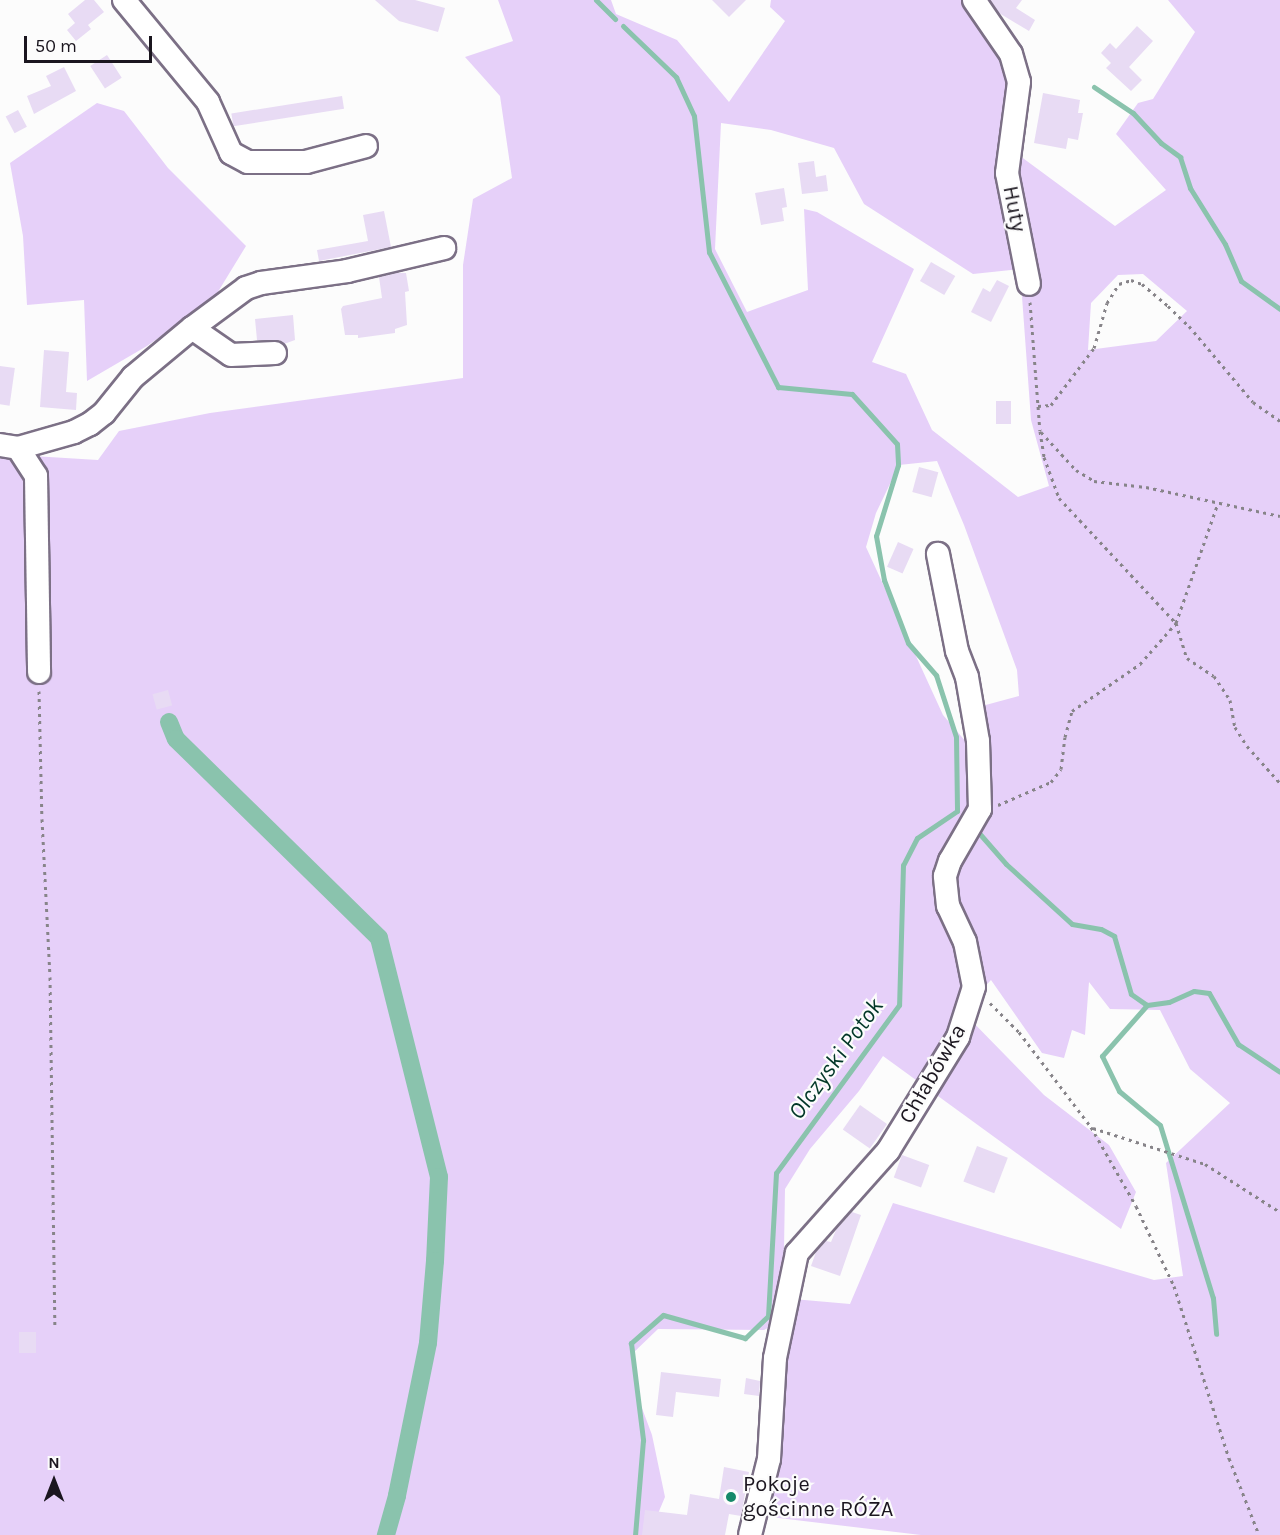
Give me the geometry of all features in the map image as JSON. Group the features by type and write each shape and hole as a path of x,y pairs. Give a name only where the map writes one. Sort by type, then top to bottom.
{"street":[{"path":"124,0 208,102 231,153 248,162 306,162 366,146"},
{"name":"Huty","path":"974,0 1011,54 1019,82 1007,173 1029,284"},
{"path":"39,672 36,476 9,446 74,432 90,424 104,412 133,377 192,328 246,288 261,283 347,271 444,248"},
{"path":"192,328 231,355 275,353"},
{"path":"938,554 957,651 967,677 978,741 980,809 950,861 945,876 948,906 964,942 974,987"},
{"name":"Chłabówka","path":"750,1535 769,1459 775,1358 797,1253 888,1151 958,1037 974,987"}],"path":[{"path":"1038,406 1052,405 1094,348 1107,303 1119,284 1131,280 1142,284 1168,306 1189,326 1253,402 1280,421"},
{"path":"1029,284 1040,431 1044,457 1059,498 1176,623 1187,658 1214,676 1230,700 1235,727 1247,746 1280,783"},
{"path":"1040,431 1076,470 1094,481 1146,487 1280,516"},
{"path":"980,809 1001,804 1051,782 1061,769 1065,737 1072,711 1140,664 1176,623 1218,503"},
{"path":"39,672 42,819 50,977 49,1043 55,1325"},
{"path":"974,987 1019,1032 1092,1127 1136,1206 1174,1286 1229,1458 1259,1535"},
{"path":"1092,1127 1205,1164 1280,1212"}],"shaded area":[{"path":"498,0 611,0 616,14 677,40 729,102 785,21 770,7 771,0 966,0 1011,67 1016,153 1115,226 1166,190 1116,134 1138,103 1153,99 1195,32 1168,0 1280,0 1280,1535 921,1535 761,1516 777,1365 793,1299 850,1304 893,1203 1154,1280 1183,1276 1166,1163 1230,1103 1190,1069 1160,1010 1110,1009 1089,982 1085,1035 1072,1030 1064,1058 1042,1053 991,980 962,1011 1044,1095 1109,1145 1136,1192 1121,1229 883,1056 859,1091 810,1149 785,1189 784,1249 773,1325 764,1330 658,1329 631,1355 636,1392 652,1435 665,1497 649,1535 0,1535 0,454 98,460 119,431 210,413 463,378 463,265 473,199 512,178 500,96 465,57 513,41","holes":["721,123 771,130 834,148 864,204 973,274 1020,269 1031,420 1049,486 1018,497 932,430 906,374 872,362 914,269 817,212 804,209 808,290 747,312 715,249","1143,274 1187,311 1156,341 1088,350 1091,303 1118,275","937,461 964,525 1017,670 1019,696 982,706 985,812 974,844 955,878 945,853 970,801 973,750 943,715 866,547 876,513 899,465"]},
{"path":"97,103 124,111 168,168 246,246 213,300 147,346 87,381 84,300 27,305 23,236 10,163"}],"building":[{"path":"85,0 94,0 104,12 88,25 91,29 76,41 67,30 75,23 68,14"},
{"path":"375,0 415,0 445,8 438,32 399,21"},
{"path":"712,0 746,0 729,17"},
{"path":"990,0 1022,0 1016,8 1035,20 1029,31 999,13"},
{"path":"1137,26 1153,41 1129,67 1142,80 1131,91 1106,68 1111,63 1101,53 1110,43 1116,49"},
{"path":"107,55 122,78 105,89 90,66"},
{"path":"64,67 76,91 34,114 27,96 51,86 46,76"},
{"path":"1043,93 1080,100 1078,113 1083,113 1078,140 1068,138 1066,149 1034,143"},
{"path":"342,96 344,109 233,126 231,114"},
{"path":"18,110 27,127 15,133 6,117"},
{"path":"814,161 816,177 826,175 828,191 802,194 798,163"},
{"path":"784,188 787,207 782,208 784,221 761,225 755,193"},
{"path":"384,211 391,247 319,261 317,250 368,241 363,215"},
{"path":"931,262 955,276 944,295 920,281"},
{"path":"406,273 409,291 405,292 407,325 395,329 395,333 358,338 358,335 345,335 341,309 343,306 382,298 379,277"},
{"path":"997,280 1009,286 991,322 971,312 983,288 990,292"},
{"path":"293,315 295,340 284,344 275,340 257,340 255,319"},
{"path":"44,350 69,352 66,392 77,393 76,410 40,407"},
{"path":"0,366 15,368 10,406 0,404"},
{"path":"996,401 1011,401 1011,424 996,424"},
{"path":"919,467 938,472 932,497 912,492"},
{"path":"898,542 914,549 903,574 887,567"},
{"path":"168,690 172,705 157,710 153,694"},
{"path":"860,1105 887,1124 870,1149 843,1130"},
{"path":"977,1146 1008,1158 994,1193 963,1181"},
{"path":"902,1155 929,1165 921,1187 894,1178"},
{"path":"852,1212 861,1215 840,1276 811,1266 816,1252 826,1241 831,1242 836,1230"},
{"path":"19,1332 36,1332 36,1353 19,1353"},
{"path":"661,1372 721,1379 719,1397 676,1392 673,1417 656,1415"},
{"path":"746,1378 760,1381 759,1396 744,1394"},
{"path":"724,1467 749,1472 741,1516 729,1514 725,1535 642,1535 645,1510 687,1515 690,1494 719,1499"}],"waterway":[{"name":"Olczyski Potok","path":"596,0 615,19"},
{"name":"Olczyski Potok","path":"623,26 676,77 694,116 709,252 778,387 852,394 897,444 898,465 876,536 884,580 908,643 936,675 956,737 957,811 917,838 903,865 899,1005 776,1173 768,1316 745,1338 663,1315 631,1343 643,1440 635,1535"},
{"path":"1094,87 1133,113 1161,143 1180,157 1190,188 1225,244 1241,281 1280,309"},
{"path":"169,722 176,739 379,938 439,1177 428,1343 397,1496 386,1535"},
{"path":"979,833 1006,864 1072,924 1101,929 1114,936 1131,994 1147,1005 1169,1002 1194,991 1209,993 1238,1044 1280,1072"},
{"path":"1147,1005 1102,1056 1119,1091 1160,1125 1213,1298 1216,1334"}],"place":[{"name":"Pokoje gościnne RÓŻA","path":"731,1497"}]}
